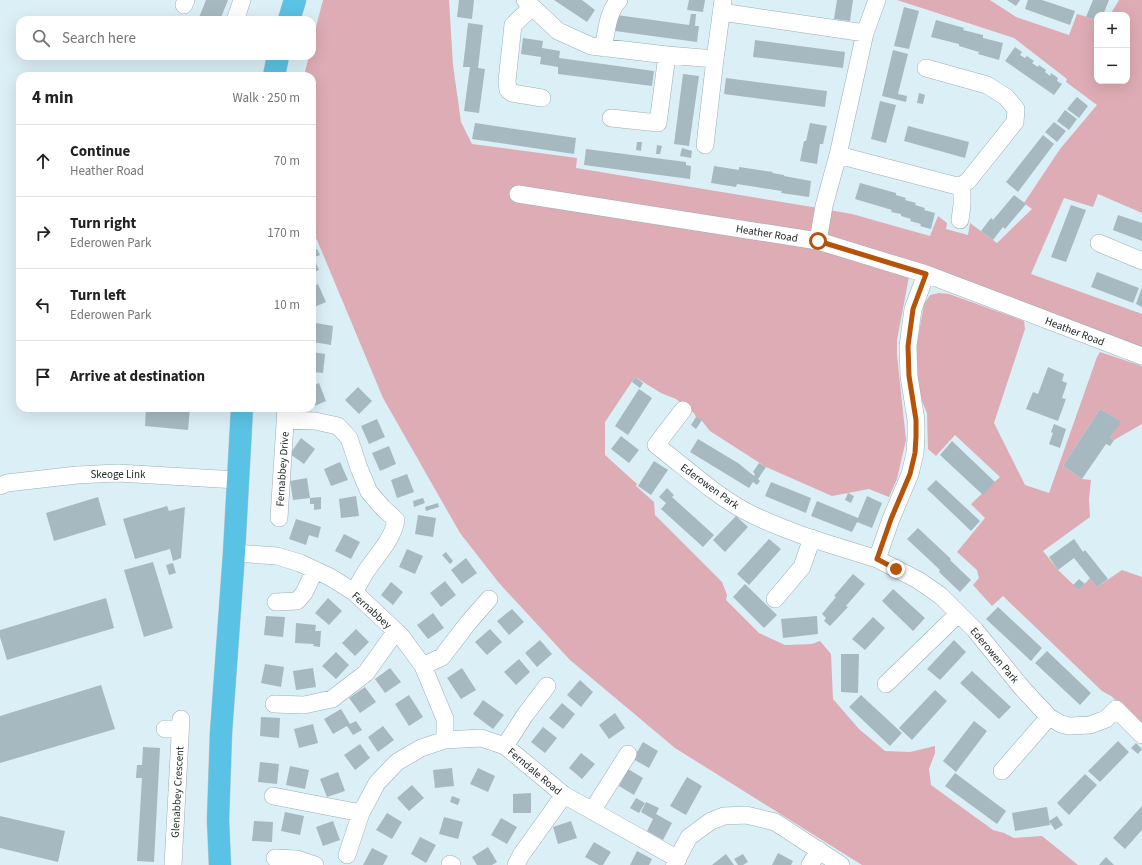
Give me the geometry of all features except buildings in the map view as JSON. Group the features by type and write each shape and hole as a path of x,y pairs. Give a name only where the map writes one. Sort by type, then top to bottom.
{"highway":[{"path":"290,16 295,0"},
{"path":"275,72 277,60"},
{"path":"220,865 218,820 221,733 234,553 242,412"}],"street":[{"path":"237,16 242,0"},
{"path":"603,48 608,20 613,7 619,0"},
{"path":"818,241 824,206 838,154 865,33 877,0"},
{"path":"542,98 512,93 508,90 507,81 513,25 528,3 558,31 591,46 715,59"},
{"path":"705,145 722,6 865,33"},
{"path":"612,118 658,123 667,55"},
{"path":"838,154 957,186 962,185 1015,122 1016,108 1006,97 987,85 926,68"},
{"path":"960,220 962,185"},
{"name":"Heather Road","path":"518,194 818,241 926,274 1142,356"},
{"path":"1099,243 1142,261"},
{"path":"877,559 891,519 910,474 915,453 916,420 909,376 908,346 913,309 926,274"},
{"name":"Ederowen Park","path":"683,410 656,445 725,498 747,512 785,530 877,559 918,580 941,596 975,630 1022,688 1049,717 1061,724 1069,726 1090,725 1106,719 1116,710 1142,735"},
{"name":"Fernabbey Drive","path":"279,518 285,414 338,426 349,438 358,468 369,492 396,520 395,527 387,541 364,574 354,592"},
{"name":"Skeoge Link","path":"0,486 12,483 77,475 118,472 237,480"},
{"path":"775,599 802,567 812,538"},
{"name":"Fernabbey","path":"234,553 277,556 330,577 354,592 402,636 423,666 445,719 445,740"},
{"path":"276,602 297,601 304,593 315,570"},
{"path":"423,666 442,657 468,623 489,599"},
{"path":"886,684 958,614"},
{"path":"274,704 304,705 332,699 366,673 396,631"},
{"path":"505,746 525,715 547,686"},
{"path":"1002,771 1049,717"},
{"name":"Glenabbey Crescent","path":"173,865 175,726"},
{"name":"Ferndale Road","path":"347,855 361,813 377,784 397,762 421,748 445,740 481,738 505,746 564,795 676,862"},
{"path":"592,811 628,754"},
{"path":"516,865 521,855 564,795"},
{"path":"273,796 361,813"},
{"path":"676,862 689,837 711,821 724,816 746,815 775,822 841,865"},
{"path":"810,865 819,850"},
{"path":"275,858 296,859 315,865"}],"shaded area":[{"path":"323,0 449,0 453,65 461,122 472,144 577,158 576,168 852,214 930,236 938,216 947,223 946,229 968,235 970,223 997,243 1032,209 1024,203 1060,149 1097,105 1066,82 1067,79 1014,38 897,0 990,0 1016,17 1069,35 1077,14 1094,19 1094,84 1130,84 1130,12 1112,12 1119,0 1142,0 1142,213 1098,194 1093,207 1064,198 1031,274 1142,314 1142,350 912,261 897,340 897,355 906,440 897,479 889,497 869,489 832,496 766,467 710,431 694,413 676,399 661,393 635,377 605,422 605,455 637,484 636,486 654,502 655,515 722,582 727,595 726,600 759,633 785,645 812,644 820,641 831,654 833,699 859,729 885,751 910,752 935,746 935,753 929,769 931,785 993,830 1014,838 1042,836 1078,865 862,865 675,748 570,660 499,583 460,533 383,398 316,238 316,72 305,72 308,60 316,60 316,27"},
{"path":"939,293 949,294 1024,321 1025,329 994,423 1025,485 1049,493 1100,352 1142,366 1142,424 1114,440 1110,438 1120,422 1100,409 1063,466 1082,479 1091,480 1089,499 1090,517 1043,551 1058,570 1079,590 1090,578 1097,587 1122,570 1142,577 1142,724 1111,696 1102,691 1003,596 992,606 973,585 979,578 977,570 957,552 985,518 971,504 1000,477 955,435 936,456 928,449 927,413 919,394 916,349 924,304 930,295"}],"route":[{"path":"818,241 926,274 913,309 908,346 909,376 916,420 915,453 910,474 891,519 877,559 896,569"}]}
